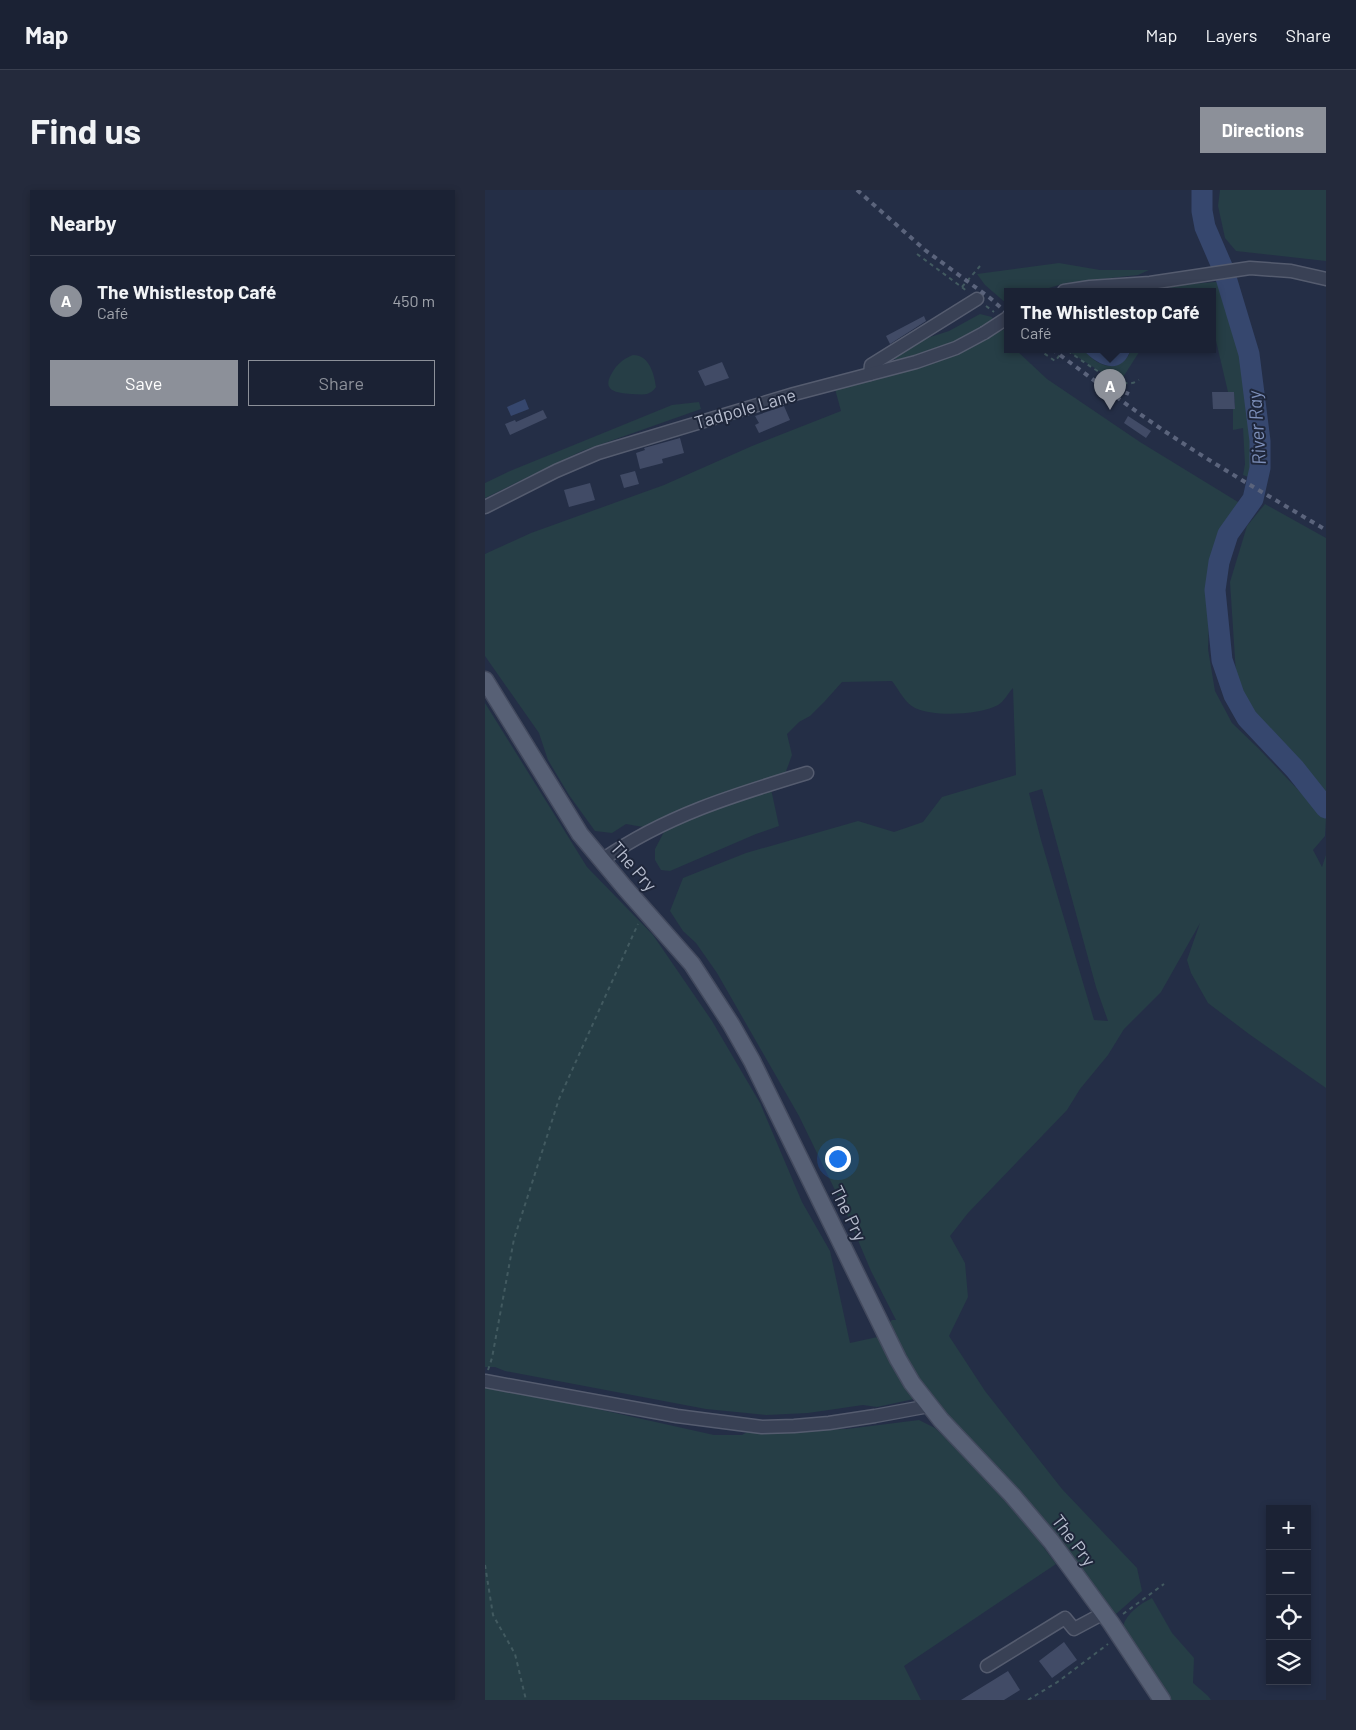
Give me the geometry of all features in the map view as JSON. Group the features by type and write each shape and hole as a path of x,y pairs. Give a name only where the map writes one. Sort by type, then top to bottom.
{"main road":[{"name":"The Pry","path":"485,680 580,834 692,964 731,1024 761,1078 898,1360 912,1383 929,1406 1012,1495 1051,1541 1111,1624 1162,1700"}],"street":[{"path":"1084,288 1133,285 1166,286 1202,274 1250,268 1291,271 1326,279"},
{"path":"870,374 871,365 977,299"},
{"name":"Tadpole Lane","path":"485,507 555,471 598,452 794,394 940,354 968,342 1004,320"},
{"path":"602,860 637,838 687,813 712,803 807,773"},
{"path":"486,1376 677,1416 762,1427 794,1426 838,1421 929,1406"},
{"path":"987,1666 1065,1618 1075,1629 1111,1624"}],"path":[{"path":"917,254 994,312"},
{"path":"962,287 980,266"},
{"path":"1044,353 1055,361 1062,353"},
{"path":"1071,353 1120,382 1131,384 1139,380"},
{"path":"486,1376 492,1358 514,1239 559,1099 638,924 647,912"},
{"path":"485,1565 493,1614 515,1654 526,1700"},
{"path":"1028,1700 1059,1681 1111,1624 1164,1584"}],"shaded area":[{"path":"1220,190 1326,190 1326,261 1236,251 1225,238 1218,206"},
{"path":"1059,263 1100,270 1149,270 1138,275 1066,283 1049,288 1004,288 1004,301 985,285 977,274"},
{"path":"1216,282 1225,291 1245,372 1255,459 1253,479 1243,475 1245,464 1243,428 1233,430 1234,392 1228,392 1216,341 1216,288 1170,288 1170,286"},
{"path":"980,314 992,317 993,321 958,340 928,353 901,359 891,358 921,340 949,331"},
{"path":"1004,330 1004,353 1019,353 1047,379 1140,442 1238,502 1241,511 1216,542 1211,565 1208,649 1215,691 1232,723 1326,819 1325,836 1313,850 1322,867 1326,855 1326,1088 1208,1003 1191,973 1187,960 1200,923 1161,992 1124,1029 1108,1055 1080,1089 1067,1110 968,1213 950,1236 965,1263 968,1297 949,1336 985,1391 1062,1489 1137,1568 1142,1591 1116,1614 1068,1552 926,1392 887,1325 892,1320 896,1320 871,1271 849,1219 799,1116 717,973 696,943 683,931 670,911 683,878 746,853 858,821 894,832 923,822 942,797 1016,775 1013,688 1000,704 990,708 969,713 944,714 923,711 911,706 892,681 842,682 810,716 799,722 787,734 792,755 785,774 710,800 643,827 626,824 612,833 595,831 569,795 548,760 539,733 485,656 485,554 531,533 664,485 752,446 841,411 835,389 969,347","holes":["1042,789 1096,987 1108,1021 1094,1020 1029,793"]},
{"path":"1071,353 1086,353 1099,363 1108,366 1124,360 1129,353 1138,353 1120,382"},
{"path":"633,355 647,361 654,376 656,387 647,394 621,393 609,387 609,379 616,367 623,360"},
{"path":"699,402 701,409 582,451 485,498 485,483 510,471 672,405"},
{"path":"1265,504 1326,538 1326,799 1253,715 1236,674 1230,582 1247,526"},
{"path":"485,703 587,867 653,935 712,1021 760,1103 802,1202 830,1251 850,1343 882,1336 914,1399 877,1407 863,1405 808,1413 766,1415 706,1409 505,1371 495,1367 485,1367"},
{"path":"771,789 779,826 670,871 661,870 655,860 655,849 665,830 689,816"},
{"path":"485,1386 521,1392 714,1435 742,1435 749,1431 847,1429 919,1420 935,1428 1010,1502 1056,1564 904,1666 921,1700 485,1700"},
{"path":"1152,1598 1172,1633 1194,1658 1193,1683 1211,1700 1170,1700 1123,1626 1135,1609"}],"water":[{"path":"1086,353 1129,353 1127,358 1115,366 1101,364"},
{"path":"525,399 529,409 511,416 507,407"}],"building":[{"path":"924,316 926,321 890,344 886,336"},
{"path":"722,362 729,378 705,386 698,371"},
{"path":"1212,392 1234,392 1235,409 1213,409"},
{"path":"784,406 790,420 759,433 755,425 759,423 755,416"},
{"path":"543,410 547,418 510,435 505,424 515,420 516,422"},
{"path":"1128,416 1151,431 1146,438 1124,423"},
{"path":"680,438 684,453 662,459 663,463 640,469 636,453 645,450 644,448"},
{"path":"635,471 639,484 624,488 620,475"},
{"path":"590,483 595,500 569,507 564,490"},
{"path":"1064,1642 1077,1660 1052,1678 1039,1661"},
{"path":"1008,1671 1020,1690 1004,1700 961,1700"}],"waterway":[{"name":"River Ray","path":"1202,190 1202,211 1205,227 1224,271 1249,354 1260,441 1260,468 1253,499 1228,534 1219,562 1215,590 1222,660 1234,695 1247,718 1295,769 1326,808"}],"railway":[{"path":"857,190 925,250 1004,310"},
{"path":"1057,353 1177,440 1326,530"},
{"path":"1107,385 1129,394"}],"place":[{"name":"The Whistlestop Café","path":"1110,410"}]}
